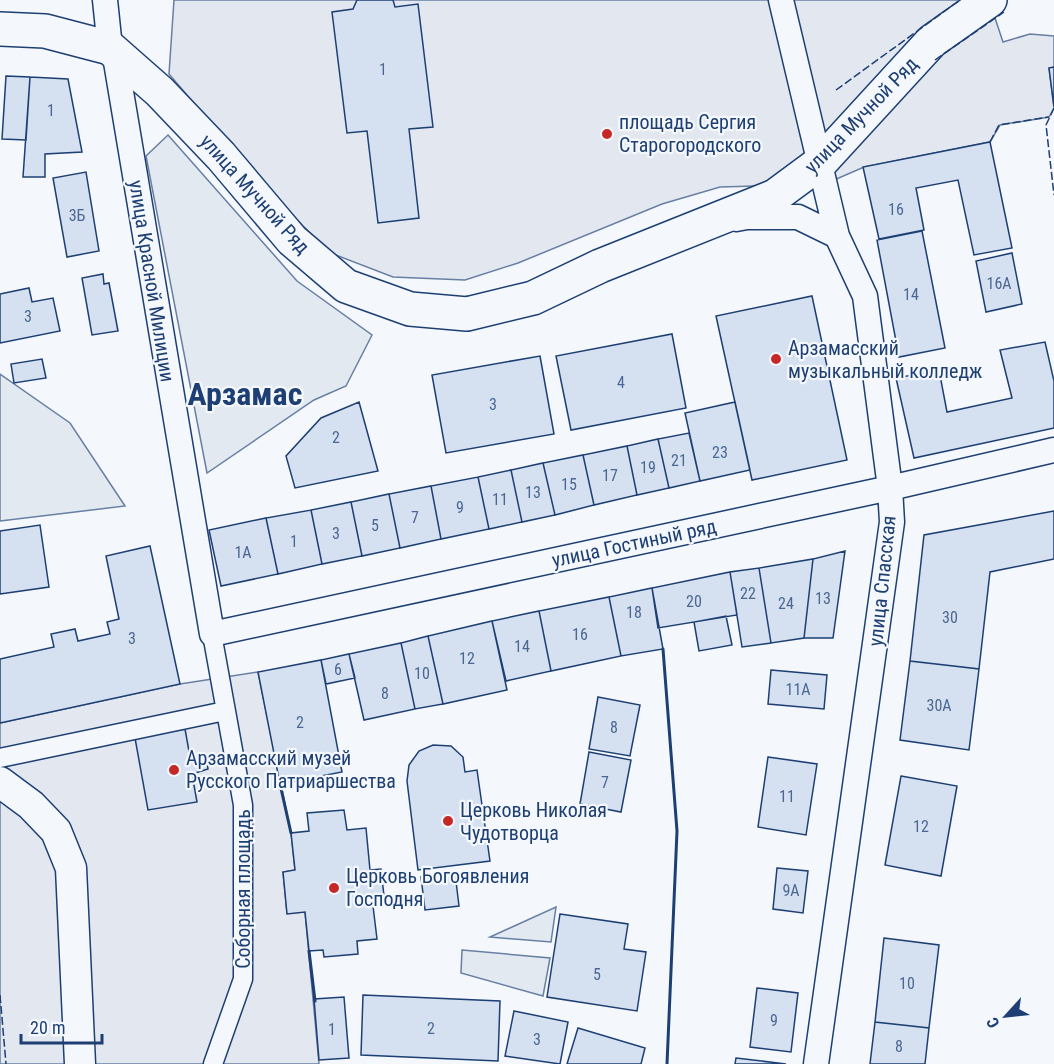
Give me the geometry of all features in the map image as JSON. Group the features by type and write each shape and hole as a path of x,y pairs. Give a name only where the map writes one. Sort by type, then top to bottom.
{"main road":[{"name":"улица Мучной Ряд","path":"111,48 160,92 221,156 292,240 346,286 410,309 467,314 533,298 600,266 775,196 821,162 932,41 990,0"},
{"path":"0,29 45,31 111,48"}],"street":[{"name":"улица Красной Милиции","path":"105,0 111,48 116,62 212,634"},
{"name":"улица Спасская","path":"781,0 837,236 865,296 890,488 891,522 887,561 816,1064"},
{"name":"улица Мучной Ряд","path":"691,231 747,217 798,217 837,236"},
{"name":"улица Гостиный ряд","path":"212,634 890,488 1054,450"},
{"name":"Соборная площадь","path":"212,634 243,805 243,979 213,1064"},
{"path":"0,758 225,711"},
{"path":"0,782 31,805 56,831 71,868 80,1064"}],"shaded area":[{"name":"площадь Сергия Старогородского","path":"174,0 989,0 1003,42 1030,34 1054,36 1054,67 1049,68 1054,108 1049,117 1000,125 990,142 864,167 825,184 720,187 662,204 518,263 465,280 393,277 328,252 264,185 169,74"},
{"path":"168,135 297,281 372,335 346,386 314,400 207,473 146,156"},
{"path":"0,374 70,423 125,506 0,521"},
{"path":"258,672 291,833 295,870 283,872 287,913 305,912 319,1064 0,1064 0,723 180,684"},
{"path":"556,907 551,942 490,937"},
{"path":"462,950 550,958 543,996 461,973"}],"building":[{"path":"357,0 393,0 395,7 418,4 433,127 409,129 419,218 378,223 367,131 347,133 332,12 353,9"},
{"path":"1054,67 1054,107 1049,68"},
{"path":"6,76 30,77 26,140 2,139"},
{"path":"30,77 68,79 82,152 45,154 45,177 23,177"},
{"path":"990,142 1012,248 974,255 958,180 916,188 924,230 879,239 863,167"},
{"path":"86,172 99,251 67,257 53,178"},
{"path":"922,231 945,348 899,357 877,240"},
{"path":"1012,253 1022,304 986,312 976,261"},
{"path":"103,274 104,284 109,283 118,331 92,335 82,278"},
{"path":"29,288 32,302 53,298 60,331 0,343 0,294"},
{"name":"Арзамасский музыкальный колледж","path":"812,296 847,460 752,480 716,316"},
{"path":"672,334 686,408 571,430 556,356"},
{"path":"1045,342 1054,381 1054,428 914,458 896,378 939,370 947,412 1012,398 1000,350"},
{"path":"540,356 554,434 446,453 432,375"},
{"path":"42,359 46,378 14,383 11,364"},
{"path":"359,402 378,471 295,488 286,456 321,418"},
{"path":"735,402 750,470 700,481 685,413"},
{"path":"689,433 700,481 669,488 658,439"},
{"path":"658,439 669,488 637,495 627,446"},
{"path":"627,446 637,495 594,505 583,455"},
{"path":"583,455 594,505 555,515 543,463"},
{"path":"543,463 555,515 522,522 511,470"},
{"path":"511,470 522,522 489,529 478,477"},
{"path":"478,477 489,529 441,539 431,486"},
{"path":"431,486 441,539 400,548 389,494"},
{"path":"389,494 400,548 362,556 351,502"},
{"path":"351,502 362,556 322,564 311,510"},
{"path":"311,510 322,564 278,574 266,518"},
{"path":"1054,511 1054,559 990,572 979,669 910,661 924,535"},
{"path":"266,518 278,574 221,586 209,530"},
{"path":"40,525 49,587 0,594 0,531"},
{"path":"150,546 180,684 0,723 0,659 54,647 51,634 75,629 78,641 110,634 107,622 119,619 106,556"},
{"path":"845,551 833,638 804,638 813,559"},
{"path":"813,559 804,638 771,643 759,568"},
{"path":"759,568 771,643 742,647 730,572"},
{"path":"730,572 737,615 658,628 652,588"},
{"path":"652,588 663,649 621,656 609,597"},
{"path":"609,597 621,656 551,671 539,611"},
{"path":"539,611 551,671 506,681 492,621"},
{"path":"726,616 732,645 699,651 694,622"},
{"path":"492,621 507,690 443,704 428,636"},
{"path":"428,636 443,704 415,709 401,643"},
{"path":"401,643 415,709 364,720 349,654"},
{"path":"349,654 355,678 326,684 321,660"},
{"path":"321,660 342,772 280,784 258,672"},
{"path":"910,661 979,669 969,750 900,740"},
{"path":"771,670 827,675 824,709 768,704"},
{"path":"598,697 640,705 630,756 589,749"},
{"name":"Арзамасский музей Русского Патриаршества","path":"185,729 190,757 206,757 208,769 192,774 197,802 148,810 135,738"},
{"name":"Церковь Николая Чудотворца","path":"433,745 451,746 463,757 465,772 477,770 490,861 418,870 407,781 409,765 419,751"},
{"path":"589,752 631,760 621,812 580,804"},
{"path":"768,757 817,764 806,835 758,827"},
{"path":"901,776 957,786 941,876 885,865"},
{"name":"Церковь Богоявления Господня","path":"344,810 347,830 366,828 370,870 381,869 385,905 373,906 377,939 357,941 358,954 324,957 323,950 309,951 305,912 287,914 283,872 295,870 291,833 309,831 307,813"},
{"path":"777,868 808,871 803,913 773,909"},
{"path":"455,873 459,906 425,910 421,877"},
{"path":"560,914 628,924 624,949 646,952 637,1011 547,997"},
{"path":"884,938 939,945 929,1028 875,1022"},
{"path":"757,988 798,993 791,1052 750,1047"},
{"path":"363,995 500,1001 498,1061 361,1055"},
{"path":"344,997 349,1058 319,1060 314,999"},
{"path":"514,1011 568,1022 560,1064 505,1056"},
{"path":"875,1022 929,1028 925,1064 870,1064"},
{"path":"578,1028 645,1048 641,1064 567,1064"},
{"path":"736,1058 786,1064 735,1064"}],"fence":[{"path":"836,90 960,0"},
{"path":"935,60 1004,12"},
{"path":"1054,108 1046,125 1054,195"},
{"path":"990,142 999,125 1049,117"},
{"path":"0,995 6,1064"}],"wall":[{"path":"663,649 677,831 667,1064"},
{"path":"280,784 291,833"},
{"path":"309,951 315,1001"}],"place":[{"name":"площадь Сергия Старогородского","path":"607,134"},
{"name":"Арзамасский музыкальный колледж","path":"776,359"},
{"name":"Арзамасский музей Русского Патриаршества","path":"174,770"},
{"name":"Церковь Николая Чудотворца","path":"448,821"},
{"name":"Церковь Богоявления Господня","path":"334,888"}],"district":[{"name":"Арзамас","path":"245,394"}]}
